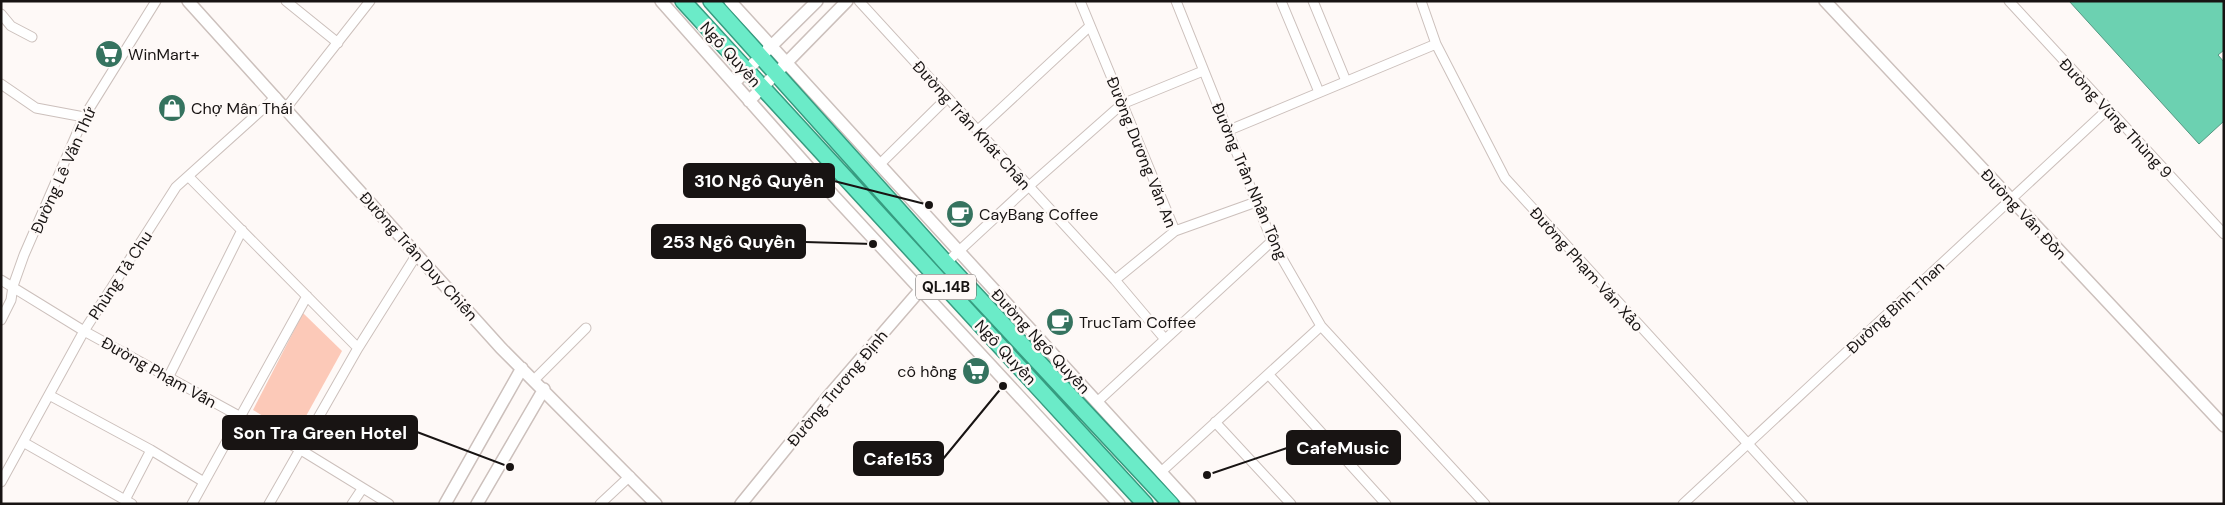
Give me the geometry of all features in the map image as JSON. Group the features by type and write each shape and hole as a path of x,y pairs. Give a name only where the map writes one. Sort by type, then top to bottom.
{"highway":[{"name":"Ngô Quyền","path":"683,1 1145,504"},
{"name":"Ngô Quyền","path":"711,1 781,68 946,263 1171,504"}],"street":[{"name":"Đường Trần Duy Chiến","path":"188,1 501,348 544,389 656,504"},
{"path":"286,1 338,43"},
{"path":"286,108 370,1"},
{"path":"661,1 749,101 1119,504"},
{"path":"730,1 766,52"},
{"path":"734,83 818,1"},
{"path":"749,101 847,1"},
{"name":"Đường Trần Khát Chân","path":"859,1 1115,280 1164,338"},
{"name":"Đường Dương Văn An","path":"1080,1 1176,231 1115,280"},
{"name":"Đường Trần Nhân Tông","path":"1176,1 1272,240 1321,326 1485,504"},
{"path":"1281,1 1319,92"},
{"path":"1314,1 1346,81"},
{"name":"Đường Phạm Văn Xảo","path":"1421,1 1436,44 1505,178 1803,504"},
{"name":"Đường Vũng Thùng 9","path":"2009,1 2107,110 2224,234"},
{"name":"Đường Lê Văn Thứ","path":"1,320 11,300 13,286 84,117 152,3"},
{"name":"Đường Vân Đồn","path":"1831,3 2010,200 2224,426"},
{"path":"1,14 11,26 32,37"},
{"path":"977,131 1090,26"},
{"path":"1227,130 1436,44"},
{"name":"Đường Ngô Quyền","path":"781,68 879,165 1190,504"},
{"path":"946,263 1122,104 1203,71"},
{"path":"1,84 36,108 84,117"},
{"name":"Phùng Tả Chu","path":"1,482 84,331 176,188 276,97"},
{"path":"879,165 947,98"},
{"name":"Đường Bình Than","path":"1683,504 2107,110"},
{"path":"189,177 358,348"},
{"path":"1176,231 1256,202"},
{"path":"168,378 242,230"},
{"path":"1097,402 1272,240"},
{"path":"269,504 358,348 417,254"},
{"name":"Đường Trương Định","path":"741,504 831,393 934,274"},
{"name":"Đường Phạm Vấn","path":"1,280 84,331 301,450 389,504"},
{"path":"192,504 307,296"},
{"path":"1161,472 1321,326"},
{"path":"534,380 586,328"},
{"path":"445,504 522,368"},
{"path":"1269,375 1386,504"},
{"path":"477,504 544,389"},
{"path":"49,395 204,482"},
{"path":"1215,422 1291,504"},
{"path":"23,442 129,502 150,450"},
{"path":"600,504 630,476"},
{"path":"352,504 362,489"}],"shaded area":[{"path":"2069,1 2224,1 2224,50 2218,55 2224,62 2224,121 2199,144"},
{"path":"303,313 342,351 295,436 253,410"}],"place":[{"name":"WinMart+","path":"109,54"},
{"name":"Chợ Mân Thái","path":"172,108"},
{"name":"310 Ngô Quyền","path":"929,205"},
{"name":"CayBang Coffee","path":"960,214"},
{"name":"253 Ngô Quyền","path":"873,244"},
{"name":"TrucTam Coffee","path":"1060,322"},
{"name":"cô hồng","path":"976,371"},
{"name":"Cafe153","path":"1003,386"},
{"name":"Son Tra Green Hotel","path":"510,467"},
{"name":"CafeMusic","path":"1207,475"}]}
